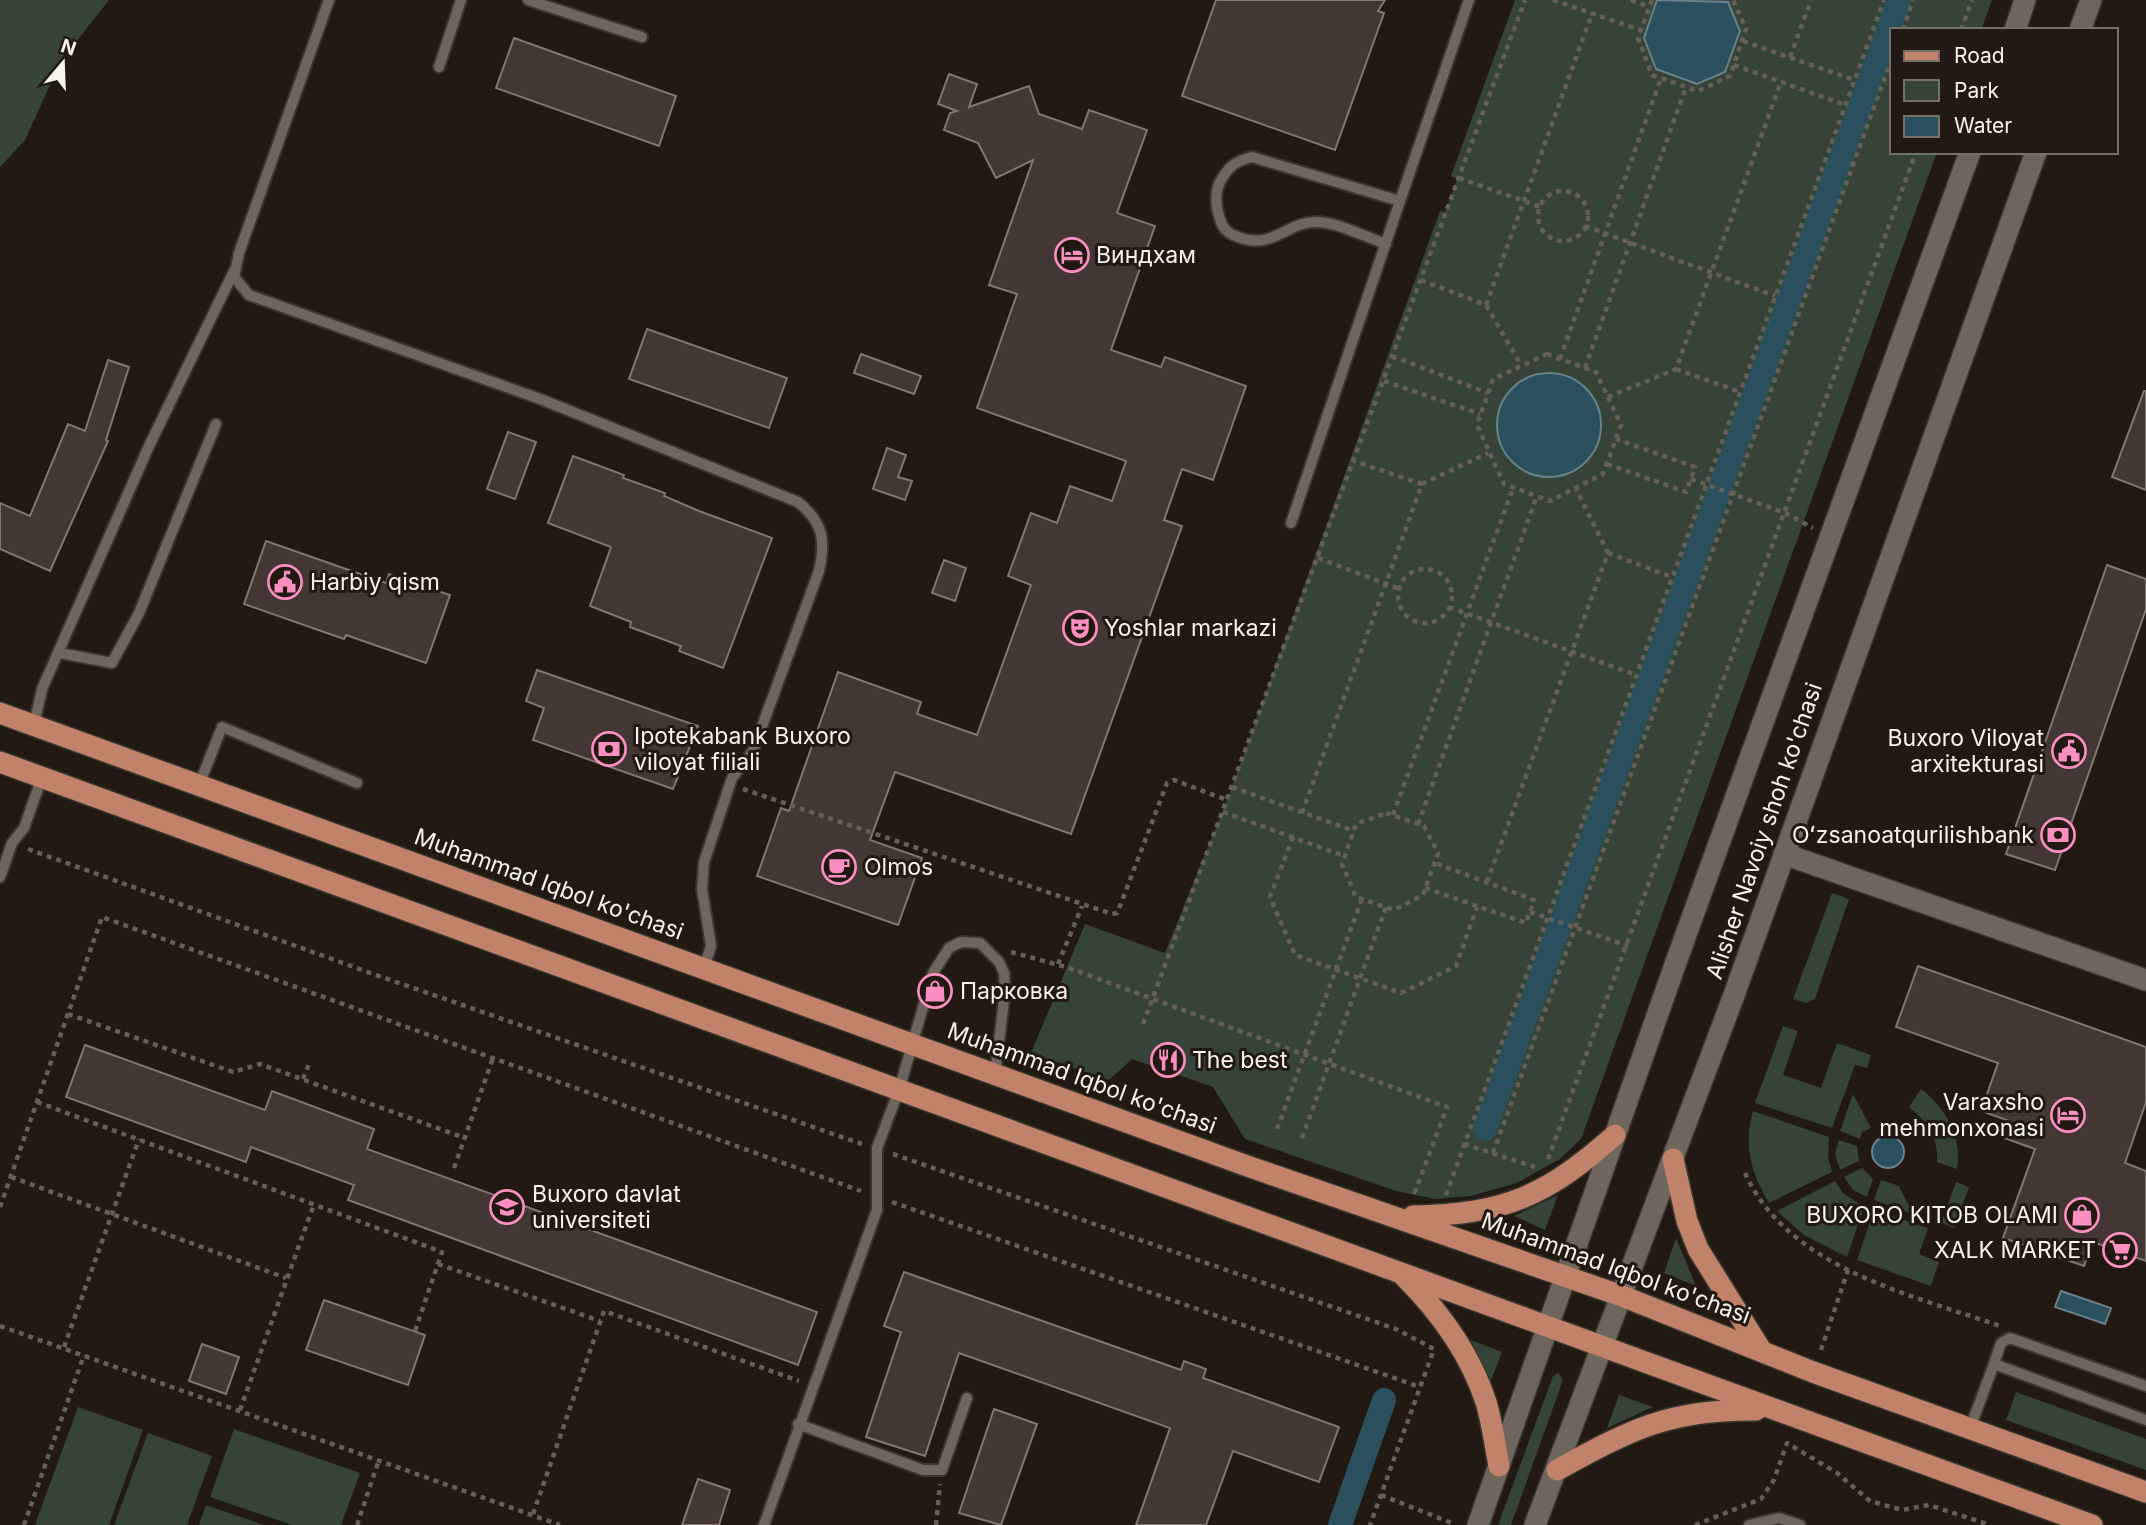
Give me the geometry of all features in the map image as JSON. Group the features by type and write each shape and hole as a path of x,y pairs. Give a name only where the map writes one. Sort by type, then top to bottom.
{"main road":[{"path":"2016,28 2025,0"},
{"path":"2081,28 2091,0"},
{"name":"Alisher Navoiy shoh ko'chasi","path":"1478,1525 1615,1135 1969,154"},
{"name":"Alisher Navoiy shoh ko'chasi","path":"1535,1525 1673,1159 2035,154"},
{"name":"Muhammad Iqbol ko'chasi","path":"0,713 1250,1167 1622,1296 1813,1373 2146,1492"},
{"path":"0,762 1400,1272 1602,1349 2092,1525"},
{"path":"1784,854 2146,980"},
{"path":"1400,1217 1481,1211 1511,1204 1566,1176 1615,1135"},
{"path":"1673,1159 1687,1221 1698,1249 1760,1350"},
{"path":"1400,1272 1430,1302 1459,1342 1486,1402 1499,1466"},
{"path":"1557,1470 1622,1434 1674,1416 1722,1410 1771,1410"}],"lane":[{"path":"34,725 42,689 149,446 235,269 329,0"},
{"path":"439,67 461,0"},
{"path":"528,0 642,37"},
{"path":"1291,523 1469,0"},
{"path":"1386,244 1320,222 1296,226 1263,242 1245,240 1231,235 1222,225 1216,204 1217,187 1232,165 1252,157 1400,201"},
{"path":"235,269 237,285 249,295 540,399 798,502 813,514 821,526 824,543 819,571 753,751 736,770 729,785 702,871 704,912 712,946 704,968"},
{"path":"60,653 113,663 139,613 216,424"},
{"path":"199,785 222,727 357,783"},
{"path":"0,877 12,843 24,828 42,777"},
{"path":"764,1525 798,1424 816,1387 877,1210 877,1149 899,1090 933,972 949,948 961,942 980,943 999,962 1004,973 1005,992 995,1074"},
{"path":"1970,1428 2001,1343 2010,1338 2146,1386"},
{"path":"1994,1364 2146,1420"},
{"path":"798,1424 923,1470 942,1469 967,1398"},
{"path":"1749,1525 1779,1518 1800,1525"}],"path":[{"path":"1143,1024 1525,0"},
{"path":"1553,0 1640,30"},
{"path":"1631,0 1649,7"},
{"path":"1652,0 1638,38 1651,75 1698,91 1730,76 1746,29 1733,0"},
{"path":"1790,57 1811,0"},
{"path":"1446,1195 1884,0"},
{"path":"1904,28 1913,0"},
{"path":"1962,28 1972,0"},
{"path":"1486,305 1592,14"},
{"path":"1743,41 1854,80"},
{"path":"1493,1153 1573,927 1890,63"},
{"path":"1734,65 1845,104"},
{"path":"1560,359 1661,78"},
{"path":"1676,369 1781,82"},
{"path":"1585,368 1686,87"},
{"path":"1522,1174 1550,1158 1915,154"},
{"path":"1459,178 1541,207"},
{"path":"1561,190 1580,196 1589,213 1585,226 1581,235 1565,242 1546,236 1537,218 1544,199 1561,190"},
{"path":"1585,226 1775,296"},
{"path":"1421,280 1486,305 1521,365"},
{"path":"1547,354 1560,359 1596,372 1621,425 1603,474 1550,501 1504,484 1477,425 1493,379 1547,354"},
{"path":"1392,356 1488,393"},
{"path":"1608,397 1676,369 1740,392"},
{"path":"1384,380 1480,414"},
{"path":"1607,464 1686,492 1691,479 1695,467 1616,439"},
{"path":"1353,461 1422,484 1488,453"},
{"path":"1691,479 1785,513 1831,536"},
{"path":"1302,813 1422,484"},
{"path":"1393,815 1513,488"},
{"path":"1576,488 1608,554 1672,578"},
{"path":"1418,824 1536,496"},
{"path":"1487,882 1608,554"},
{"path":"1318,558 1400,589"},
{"path":"1423,568 1443,575 1453,592 1449,607 1446,615 1428,624 1405,616 1397,598 1404,578 1423,568"},
{"path":"1449,607 1636,675"},
{"path":"729,785 1082,906 1117,913 1167,783 1174,780 1227,800"},
{"path":"1232,787 1354,831"},
{"path":"1223,812 1345,856"},
{"path":"1387,813 1418,824 1424,826 1438,853 1423,895 1394,909 1356,897 1342,864 1356,824 1387,813"},
{"path":"1293,837 1270,897 1295,955 1401,993 1456,967 1477,907"},
{"path":"12,843 376,975 1396,1329 1434,1349 1370,1525"},
{"path":"1425,888 1525,923 1530,912 1534,900 1434,863"},
{"path":"1277,1129 1362,899"},
{"path":"1058,964 1082,906"},
{"path":"1302,1138 1386,907"},
{"path":"1530,912 1628,946"},
{"path":"0,1208 103,918 877,1197 1420,1387"},
{"path":"980,943 1058,964 1447,1107 1415,1192 1429,1194"},
{"path":"68,1014 233,1072 260,1064 465,1138"},
{"path":"454,1168 493,1058"},
{"path":"303,1079 309,1064"},
{"path":"37,1102 442,1252 415,1331"},
{"path":"64,1348 139,1139"},
{"path":"1464,1144 1535,1167"},
{"path":"1745,1173 1775,1221 1806,1247 1848,1270 1821,1350"},
{"path":"11,1177 286,1278"},
{"path":"1437,1195 1453,1194"},
{"path":"240,1410 314,1204"},
{"path":"438,1264 600,1321"},
{"path":"533,1515 604,1311 816,1387"},
{"path":"0,1326 560,1525"},
{"path":"24,1525 83,1355"},
{"path":"1695,1525 1761,1499 1774,1480 1787,1443 1837,1473 1870,1502 1902,1510 1929,1505 1990,1525"},
{"path":"357,1525 379,1460"},
{"path":"936,1525 942,1469"},
{"path":"1381,1495 1454,1524"}],"green space":[{"path":"0,0 109,0 61,61 25,140 0,167"},
{"path":"1515,0 1992,0 1982,28 1890,28 1890,154 1936,154 1581,1139 1560,1159 1517,1183 1471,1196 1435,1199 1396,1191 1245,1139 1213,1087 1132,1059 1109,1080 1031,1053 1085,924 1165,953 1227,800 1440,211 1445,212 1457,179 1451,176"},
{"path":"1832,893 1849,899 1815,999 1806,1003 1793,999"},
{"path":"1783,1026 1798,1031 1783,1075 1821,1088 1837,1043 1871,1055 1867,1068 1855,1065 1832,1128 1755,1103"},
{"path":"1921,1089 1945,1114 1955,1135 1957,1169 1937,1162 1934,1138 1921,1118 1909,1107"},
{"path":"1853,1094 1871,1128 1862,1132 1860,1139 1840,1131"},
{"path":"1753,1111 1829,1137 1828,1158 1832,1172 1769,1203 1750,1159 1749,1136"},
{"path":"1839,1140 1857,1146 1859,1161 1840,1170 1835,1154"},
{"path":"1862,1168 1873,1179 1867,1197 1853,1190 1844,1177"},
{"path":"1881,1180 1899,1186 1913,1214 1874,1200"},
{"path":"1835,1181 1843,1193 1864,1207 1847,1257 1804,1235 1777,1211"},
{"path":"1956,1182 1969,1187 1954,1228 1941,1223"},
{"path":"1558,1195 1545,1230 1514,1216"},
{"path":"1874,1210 1928,1228 1919,1254 1939,1262 1931,1286 1857,1260"},
{"path":"1676,1238 1696,1286 1664,1273"},
{"path":"1471,1340 1502,1352 1490,1383"},
{"path":"1558,1373 1563,1380 1511,1525 1498,1525 1553,1376"},
{"path":"2016,1392 2146,1439 2146,1470 2006,1420"},
{"path":"1619,1395 1653,1407 1607,1428"},
{"path":"78,1407 143,1430 109,1525 35,1525"},
{"path":"234,1429 360,1473 341,1525 292,1525 210,1497"},
{"path":"148,1433 212,1456 187,1525 114,1525"},
{"path":"206,1505 264,1525 199,1525"}],"water":[{"path":"1657,0 1728,2 1740,31 1725,72 1697,84 1656,69 1644,38"},
{"path":"1549,373 1569,377 1592,396 1597,405 1601,425 1597,445 1578,468 1569,473 1549,477 1529,473 1506,454 1501,445 1497,425 1501,405 1520,382 1529,377"},
{"path":"1888,1136 1900,1140 1904,1152 1900,1164 1888,1168 1876,1164 1872,1152 1876,1140"},
{"path":"2061,1291 2111,1308 2105,1324 2055,1307"}],"building":[{"path":"1216,0 1385,0 1378,11 1384,13 1335,150 1182,96"},
{"path":"514,38 676,96 659,146 496,88"},
{"path":"949,74 977,84 969,107 1029,86 1039,114 1082,129 1089,110 1147,130 1117,213 1155,226 1111,350 1161,367 1165,357 1246,386 1213,480 1182,469 1164,520 1182,526 1071,834 895,772 870,840 922,858 898,925 757,876 781,808 789,811 838,672 921,702 917,714 977,735 1031,585 1008,576 1031,513 1057,523 1070,486 1112,501 1126,461 977,408 1017,294 989,285 1033,160 996,178 978,143 944,130 950,113 957,111 938,104"},
{"path":"647,329 787,378 769,428 629,379"},
{"path":"861,354 921,376 914,394 854,373"},
{"path":"108,360 129,367 106,440 108,441 50,571 0,549 0,503 30,516 68,424 85,431"},
{"path":"2146,391 2146,490 2112,477"},
{"path":"508,432 536,442 515,499 487,489"},
{"path":"887,448 906,455 898,477 912,481 905,500 873,489"},
{"path":"573,456 624,475 623,478 665,493 664,496 699,511 772,538 723,668 679,651 681,646 630,627 631,622 590,606 611,547 548,523"},
{"path":"266,541 386,583 389,574 450,595 426,663 346,635 344,639 244,604"},
{"path":"944,560 966,568 955,601 932,593"},
{"name":"Buxoro Viloyat arxitekturasi","path":"2107,565 2146,579 2146,609 2055,870 2006,854"},
{"path":"537,670 698,726 673,789 533,740 544,708 526,701"},
{"name":"Varaxsho mehmonxonasi","path":"1918,966 2146,1047 2146,1102 2125,1163 2146,1171 2146,1261 2093,1242 2084,1266 2003,1238 2035,1149 2001,1137 2007,1120 1981,1111 1998,1063 1896,1027"},
{"path":"85,1045 265,1110 272,1091 374,1129 367,1149 817,1312 798,1365 348,1200 354,1185 251,1147 246,1162 66,1097"},
{"path":"904,1272 1181,1370 1184,1361 1206,1369 1203,1378 1339,1427 1319,1482 1233,1451 1206,1525 1136,1525 1170,1428 959,1353 925,1456 866,1437 901,1332 884,1326"},
{"path":"324,1300 425,1335 408,1385 306,1350"},
{"path":"202,1344 239,1357 226,1394 189,1381"},
{"path":"994,1409 1037,1424 1001,1525 959,1513"},
{"path":"698,1479 730,1490 719,1525 682,1525"}],"waterway":[{"path":"1485,1129 1899,0"},
{"path":"1340,1525 1384,1400"}],"place":[{"name":"Виндхам","path":"1072,255"},
{"name":"Harbiy qism","path":"285,582"},
{"name":"Yoshlar markazi","path":"1080,628"},
{"name":"Ipotekabank Buxoro viloyat filiali","path":"609,749"},
{"name":"Buxoro Viloyat arxitekturasi","path":"2069,751"},
{"name":"Oʻzsanoatqurilishbank","path":"2058,835"},
{"name":"Olmos","path":"839,867"},
{"name":"Парковка","path":"935,991"},
{"name":"The best","path":"1168,1060"},
{"name":"Varaxsho mehmonxonasi","path":"2068,1115"},
{"name":"Buxoro davlat universiteti","path":"507,1207"},
{"name":"BUXORO KITOB OLAMI","path":"2082,1215"},
{"name":"XALK MARKET","path":"2120,1250"}]}
